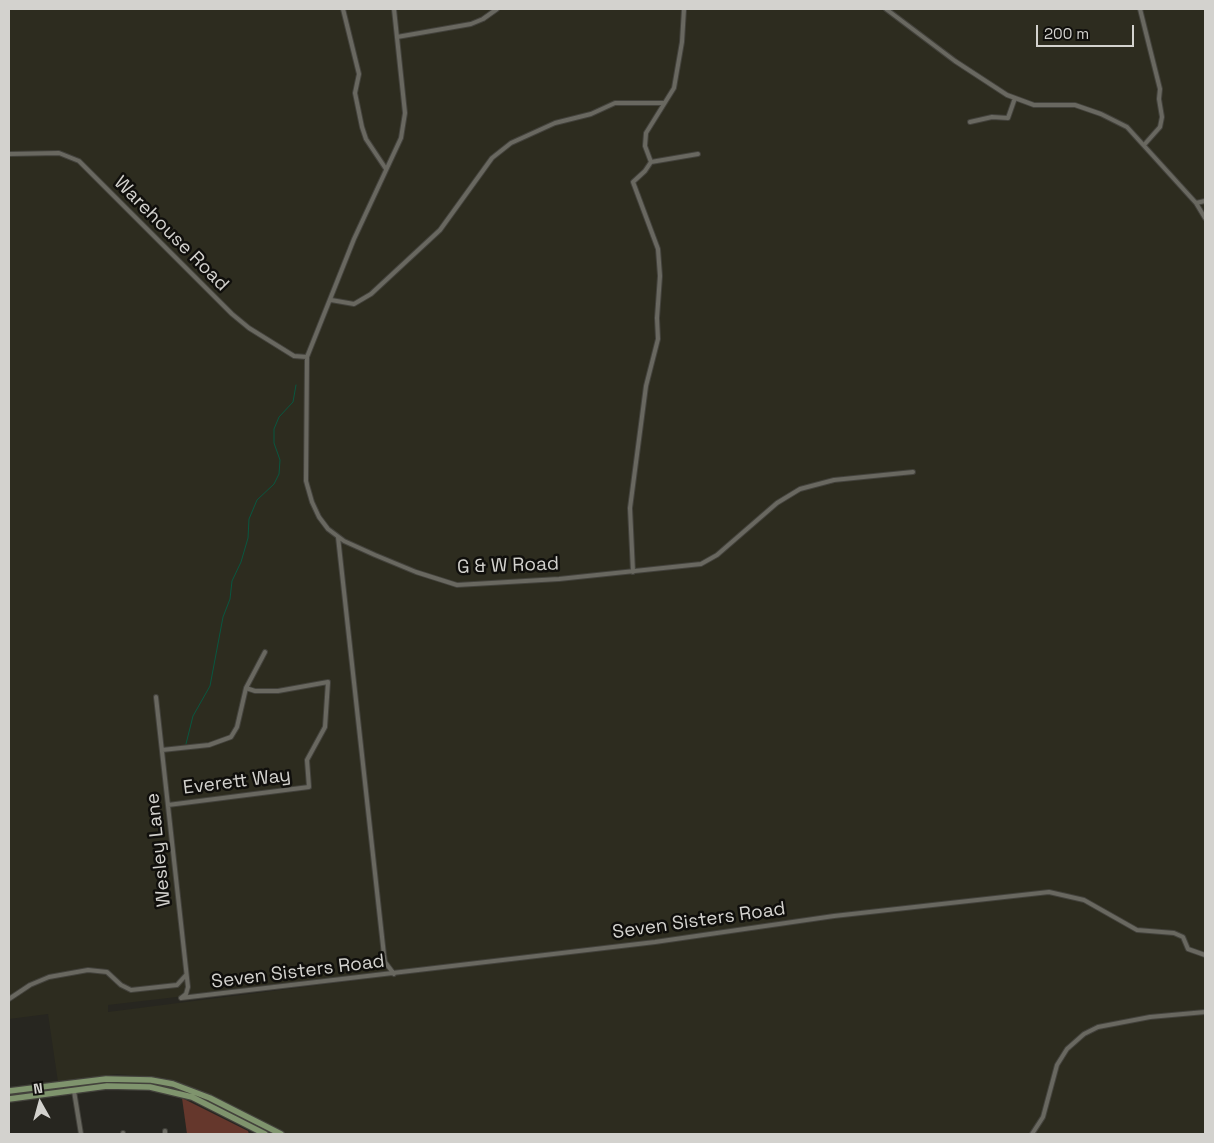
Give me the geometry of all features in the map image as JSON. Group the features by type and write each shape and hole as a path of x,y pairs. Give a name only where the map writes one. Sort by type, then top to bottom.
{"main road":[{"path":"9,1091 106,1080 151,1080 173,1084 210,1098 280,1134"},
{"path":"9,1099 135,1085 171,1091 192,1097 265,1134"}],"street":[{"path":"343,9 359,74 356,93 362,127 366,139 386,169"},
{"name":"G & W Road","path":"394,9 404,121 401,138 354,239 307,357 306,481 318,517 338,537 416,572 457,585 559,579 633,572 701,564 717,556 778,503 810,486 834,480 913,472"},
{"path":"397,37 477,23 497,9"},
{"path":"651,162 648,157 645,140 674,88 682,42 684,9"},
{"path":"886,9 955,62 1007,96 1034,105 1075,105 1102,114 1127,127 1196,204 1205,218"},
{"path":"1140,9 1160,89 1159,99 1162,118 1160,127 1144,145"},
{"path":"970,122 992,117 1008,118 1015,98"},
{"path":"331,300 354,304 371,294 435,235 492,158 511,143 555,123 591,114 615,103 664,103"},
{"name":"Warehouse Road","path":"9,154 59,154 79,161 232,314 249,328 294,356 307,357"},
{"path":"651,162 698,154"},
{"path":"633,572 630,508 646,386 658,339 657,318 660,276 658,249 633,182 646,171 651,162"},
{"path":"1196,204 1205,201"},
{"path":"338,537 384,955 385,962 394,974"},
{"path":"162,750 209,744 230,737 237,727 246,688 265,652"},
{"name":"Everett Way","path":"168,805 308,787 307,760 325,727 328,682 278,691 255,691 246,688"},
{"name":"Wesley Lane","path":"156,696 188,989 181,998"},
{"name":"Seven Sisters Road","path":"181,998 655,942 834,916 1049,892 1084,900 1137,930 1174,934 1183,937 1188,949 1205,955"},
{"path":"9,999 30,985 43,980 88,970 107,972 121,985 131,990 177,985 186,976"},
{"path":"1032,1134 1043,1117 1057,1065 1068,1049 1084,1034 1098,1028 1150,1017 1205,1012"},
{"path":"74,1091 80,1134"}],"shaded area":[{"path":"9,9 1205,9 1205,1134 276,1134 262,1128 203,1091 164,1078 117,1074 58,1082 48,1014 9,1019","holes":["365,975 366,979 108,1012 108,1005"]},
{"path":"182,1098 248,1131 249,1134 187,1134"}],"waterway":[{"path":"186,744 193,716 210,686 223,617 230,599 232,581 241,562 248,538 249,519 257,500 274,484 279,474 280,460 274,443 274,429 279,417 293,402 296,385"}]}
